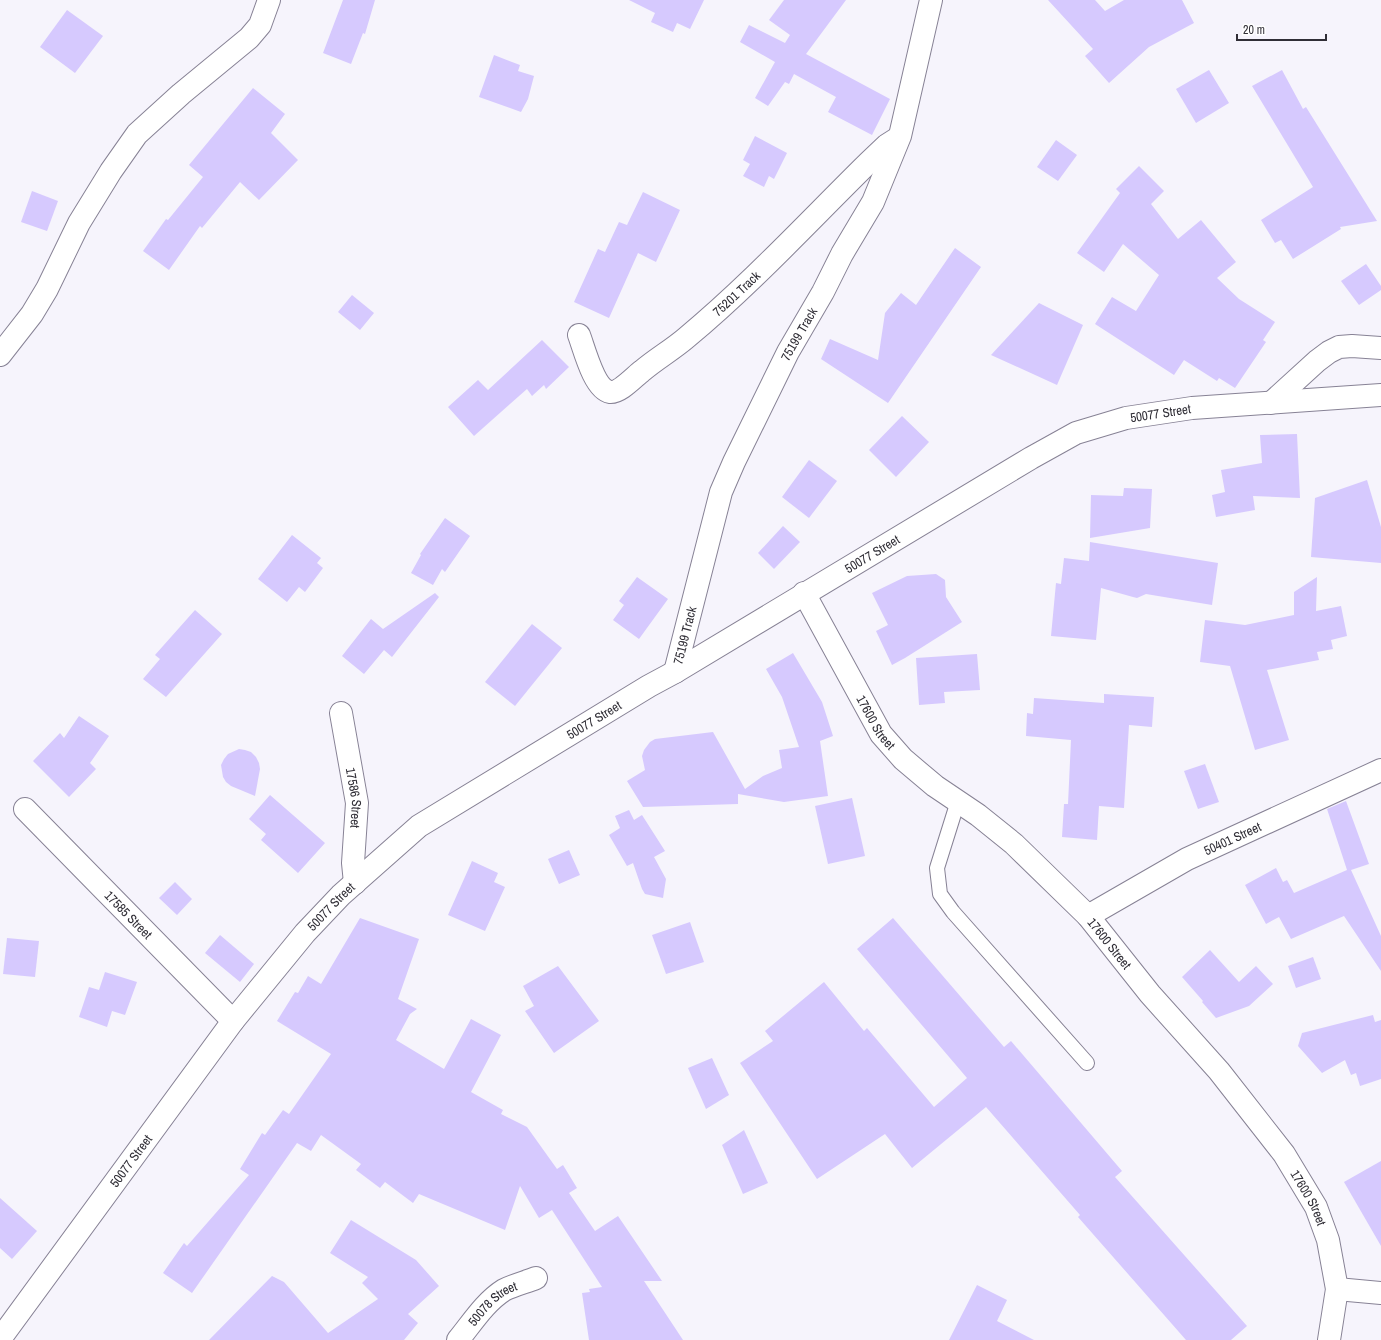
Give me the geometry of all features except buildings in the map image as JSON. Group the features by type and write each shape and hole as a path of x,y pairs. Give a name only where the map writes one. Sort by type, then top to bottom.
{"street":[{"path":"0,355 32,314 47,289 79,223 110,171 137,134 181,94 249,38 260,25 269,0"},
{"name":"75199 Track","path":"675,672 721,492 734,462 788,352 823,292 842,254 873,202 900,136 931,0"},
{"name":"75201 Track","path":"579,335 593,374 603,389 608,392 614,392 686,339 742,289 869,162 887,145 900,136"},
{"path":"1271,403 1329,352 1339,347 1352,346 1381,348"},
{"name":"50077 Street","path":"0,1339 232,1021 305,933 355,883 419,826 804,593 1031,458 1076,433 1126,418 1192,408 1271,403 1380,392"},
{"name":"17600 Street","path":"804,593 881,734 903,759 936,786 978,815 1014,844 1088,916 1150,994 1219,1071 1284,1154 1316,1207 1328,1240 1336,1289 1329,1340"},
{"name":"17586 Street","path":"341,713 357,804 353,863 355,883"},
{"name":"50401 Street","path":"1088,916 1187,859 1381,770"},
{"name":"17585 Street","path":"25,808 232,1021"},
{"name":"50078 Street","path":"458,1340 482,1310 494,1298 506,1289 536,1278"},
{"path":"1336,1289 1381,1293"}],"lane":[{"path":"958,801 937,868 940,894 953,912 1087,1063"}]}
